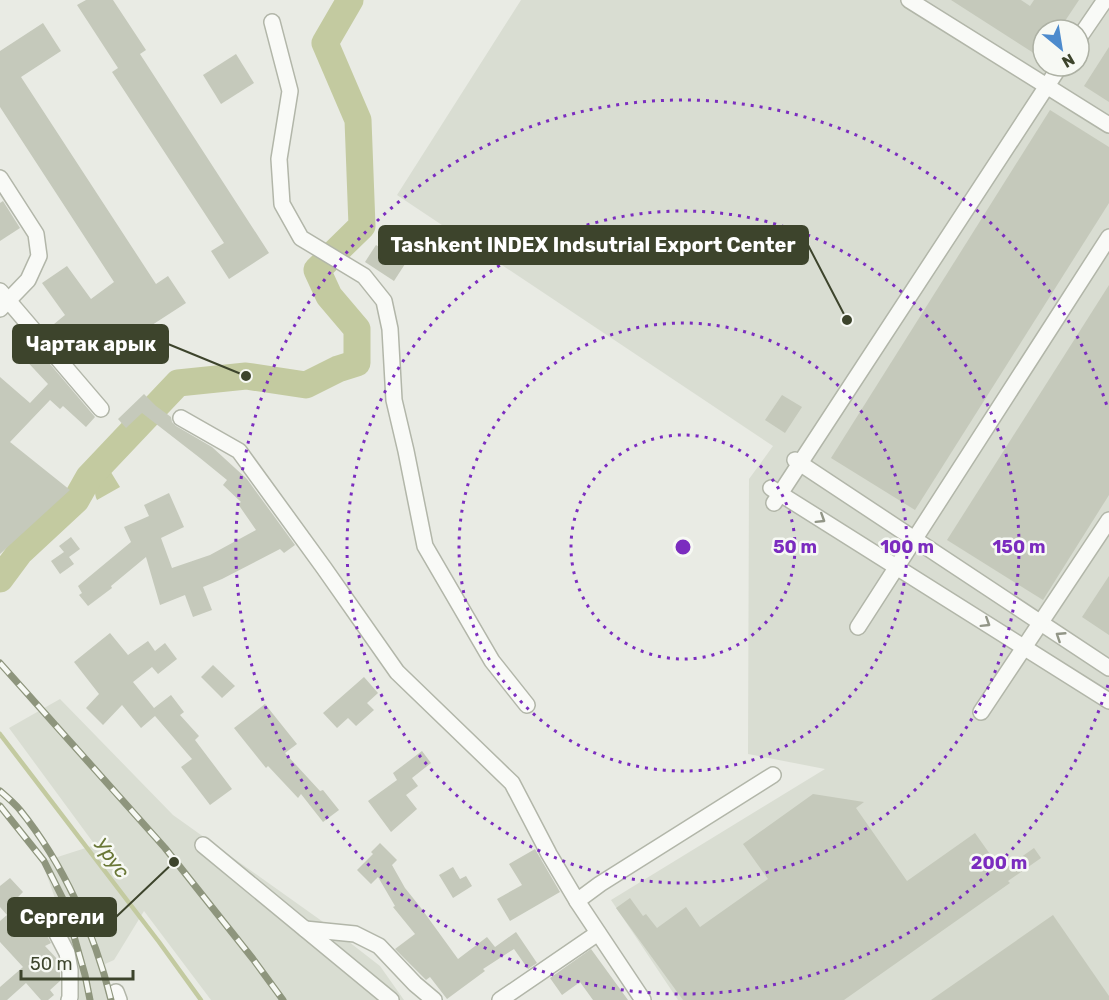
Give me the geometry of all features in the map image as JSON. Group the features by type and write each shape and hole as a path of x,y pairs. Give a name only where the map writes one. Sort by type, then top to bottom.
{"street":[{"path":"909,0 1109,126"},
{"path":"1091,20 1105,0"},
{"path":"272,22 290,91 279,159 282,204 301,238 364,276 384,301 390,329 394,400 425,546 492,661 527,705"},
{"path":"1052,78 775,495 896,567 1109,701"},
{"path":"0,178 36,234 39,256 28,280 3,300 100,409"},
{"path":"858,627 1109,237"},
{"path":"181,418 239,451 397,672 512,783 549,854 577,901 643,1000"},
{"path":"797,462 1109,668"},
{"path":"981,712 1109,520"},
{"path":"577,901 600,884 773,775"},
{"path":"203,845 391,1000"},
{"path":"54,928 67,952 70,970 69,1000"},
{"path":"305,929 355,934 380,946 415,984 434,1000"},
{"path":"500,1000 598,933"}],"shaded area":[{"path":"521,0 1109,0 1109,1000 678,1000 611,900 825,769 748,754 749,479 773,446 397,195"},
{"path":"109,469 120,487 97,500 96,486"},
{"path":"60,699 173,815 326,924 380,966 404,1000 211,1000 144,911 114,960 105,964 115,1000 79,1000 75,954 42,862 95,845 9,728"}],"building":[{"path":"86,0 113,0 146,50 140,54 269,253 229,279 211,251 224,243 112,72 118,68 77,5"},
{"path":"951,0 1021,0 1030,6 1034,0 1079,0 1067,18 1031,18 1031,51"},
{"path":"43,23 61,51 21,77 156,284 168,276 186,303 132,338 140,350 130,357 114,333 75,363 47,331 65,315 42,283 67,266 91,299 114,282 0,107 0,51"},
{"path":"1109,47 1109,102 1084,86"},
{"path":"236,54 254,83 221,104 203,75"},
{"path":"1050,110 1109,147 1109,203 915,510 831,458"},
{"path":"3,201 20,228 0,241 0,203"},
{"path":"376,245 405,264 394,281 365,262"},
{"path":"1109,285 1109,495 1043,600 947,540"},
{"path":"33,344 95,417 86,427 63,406 60,409 50,400 10,442 70,490 0,554 0,377 30,403 48,384 21,355"},
{"path":"144,394 171,417 176,426 212,447 247,479 295,545 284,553 280,549 203,587 212,610 193,617 185,595 160,605 146,557 88,606 79,595 82,593 78,586 131,542 124,527 149,516 144,505 169,493 184,527 161,538 172,568 210,555 256,530 238,504 241,502 223,485 227,480 200,458 142,413 126,428 118,419"},
{"path":"782,395 802,407 785,433 765,420"},
{"path":"71,537 80,549 69,557 74,564 60,574 51,561 64,552 59,546"},
{"path":"1109,576 1109,635 1082,617"},
{"path":"110,633 128,655 148,641 155,651 165,643 177,659 158,674 152,667 133,682 154,708 171,695 184,712 180,715 199,736 195,740 232,789 210,805 181,767 192,759 155,716 141,728 122,705 103,725 86,708 99,694 74,662"},
{"path":"213,665 235,686 222,698 201,677"},
{"path":"364,677 378,693 367,703 374,710 356,726 348,718 337,728 323,713"},
{"path":"265,704 297,744 285,753 320,791 323,790 339,810 323,822 301,794 298,798 268,766 266,768 234,728"},
{"path":"422,751 431,763 412,778 418,786 406,795 417,809 391,832 368,801 397,780 393,773"},
{"path":"813,794 864,802 856,808 907,881 975,833 992,857 998,854 1007,867 1034,848 1041,858 1008,881 1010,883 844,1000 683,1000 616,908 630,898 643,916 646,914 657,928 686,907 700,927 768,879 743,844"},
{"path":"380,843 397,860 392,865 405,888 458,959 487,937 495,947 516,932 537,963 528,969 514,949 483,969 485,971 447,999 430,977 426,980 395,949 415,934 393,907 395,906 378,877 371,884 357,870 373,854 371,852"},
{"path":"535,849 560,892 510,921 497,899 522,885 509,864"},
{"path":"453,867 460,879 466,876 472,886 453,898 439,875"},
{"path":"10,878 23,892 17,898 31,913 47,903 56,918 49,920 42,927 51,943 45,946 59,961 60,971 60,981 50,990 54,995 48,1000 41,1000 26,983 7,1000 0,1000 0,987 23,967 0,942 0,921 7,915 0,907 0,886"},
{"path":"1053,915 1109,996 1109,1000 931,1000"},
{"path":"591,949 628,1000 593,1000 580,982 562,995 550,978"}],"waterway":[{"path":"0,579 20,552 76,500 89,477 178,383 246,376 306,385 338,369 357,363 357,329 329,296 317,270 362,226 358,120 325,43 350,0"},
{"name":"Урус","path":"0,734 201,1000"}],"railway":[{"path":"0,663 165,848 283,1000"},
{"path":"0,791 18,807 36,831 76,900 96,950 111,1000"},
{"path":"0,806 44,861 64,901 90,1000"}],"place":[{"name":"Tashkent INDEX Indsutrial Export Center","path":"847,320"},
{"name":"Чартак арык","path":"246,376"},
{"name":"Сергели","path":"174,862"}]}
